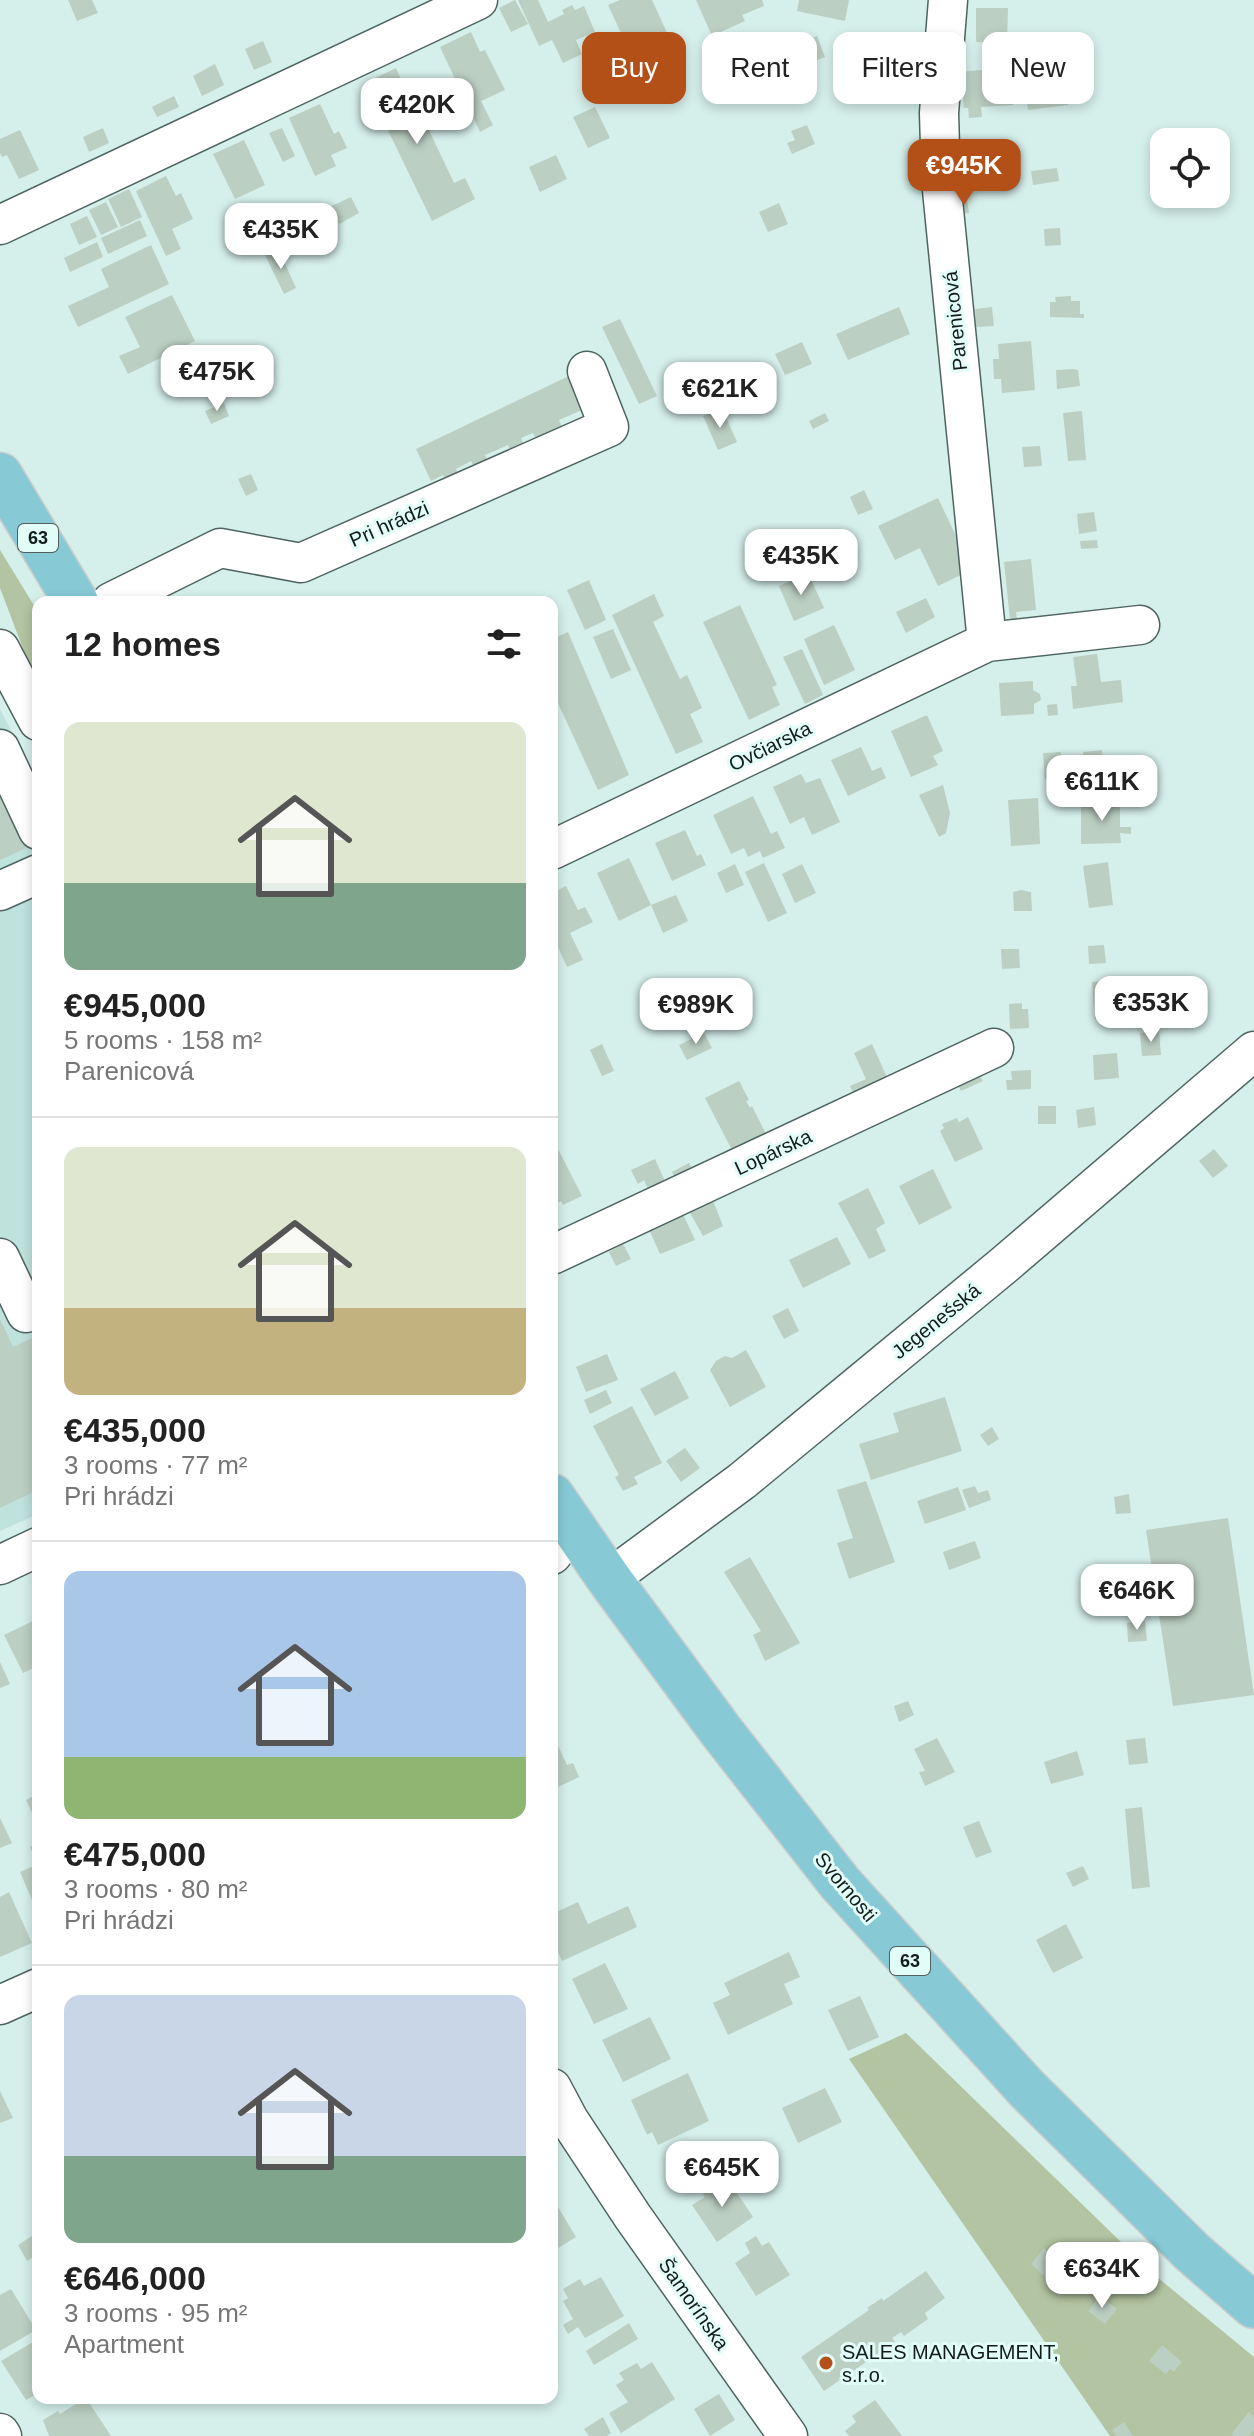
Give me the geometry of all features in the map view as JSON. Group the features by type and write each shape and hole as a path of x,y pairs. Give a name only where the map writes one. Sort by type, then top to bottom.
{"main road":[{"name":"63","path":"0,475 72,596"},
{"name":"Svornosti","path":"559,1526 609,1579 721,1731 840,1883 1027,2089 1192,2252 1254,2306"}],"street":[{"path":"0,225 478,0"},
{"name":"Parenicová","path":"948,0 939,113 941,180 987,642"},
{"name":"Pri hrádzi","path":"123,596 220,548 301,563 609,427 587,371"},
{"name":"Ovčiarska","path":"558,847 987,642 1140,625"},
{"path":"0,649 32,710"},
{"path":"0,749 32,817"},
{"path":"0,891 32,877"},
{"name":"Lopárska","path":"558,1252 994,1048"},
{"name":"Jegenešská","path":"609,1579 742,1481 1033,1241 1254,1051"},
{"path":"0,1258 26,1313 32,1310"},
{"path":"0,1565 32,1550"},
{"path":"0,2005 32,1991"},
{"name":"Šamorínska","path":"558,2099 610,2183 788,2436"}],"shaded area":[{"path":"0,709 32,772 32,1517 0,1531"}],"green space":[{"path":"0,550 32,602 32,672 0,588"},
{"path":"906,2033 1157,2277 1254,2357 1254,2436 1110,2436 849,2059"}],"building":[{"path":"68,0 92,0 98,13 77,21"},
{"path":"515,0 528,24 511,32 499,8"},
{"path":"518,0 538,0 548,22 564,14 562,10 572,5 575,10 584,6 595,32 582,32 582,37 576,40 582,54 563,63 552,40 539,46"},
{"path":"620,0 652,0 667,32 621,32 608,5"},
{"path":"696,0 762,0 764,6 742,15 745,21 721,32 710,32"},
{"path":"799,0 849,0 845,21 797,11"},
{"path":"976,8 1008,8 1007,32 982,32 982,42 976,42"},
{"path":"471,32 480,52 485,50 505,90 481,101 493,125 480,132 440,47"},
{"path":"817,36 825,57 817,60"},
{"path":"263,41 272,62 254,70 245,49"},
{"path":"215,64 224,85 202,96 193,76"},
{"path":"396,68 409,97 415,94 454,183 465,178 475,199 432,221 365,83"},
{"path":"982,70 982,104 1013,105 981,107 982,117 969,118 968,108 964,108 964,104 966,71"},
{"path":"174,96 179,107 157,117 152,107"},
{"path":"320,104 334,134 339,131 347,148 331,155 336,166 315,176 289,118"},
{"path":"1027,104 1068,104 1068,105 1028,110"},
{"path":"595,107 610,138 588,148 573,117"},
{"path":"807,125 815,144 792,154 787,143 795,140 791,131"},
{"path":"103,128 109,143 89,152 83,137"},
{"path":"282,128 295,156 283,162 269,133"},
{"path":"20,130 39,170 19,179 7,155 2,157 0,153 0,139"},
{"path":"244,140 265,185 235,199 213,154"},
{"path":"556,155 567,179 540,192 529,167"},
{"path":"984,165 986,186 969,188 966,167"},
{"path":"1057,168 1059,181 1033,185 1031,171"},
{"path":"166,176 176,196 181,193 193,219 172,229 181,249 166,256 136,191"},
{"path":"129,189 142,217 121,227 108,199"},
{"path":"351,197 359,213 339,224 330,207"},
{"path":"967,200 969,213 960,214 958,201"},
{"path":"106,202 118,227 101,235 89,210"},
{"path":"779,203 788,224 768,232 759,212"},
{"path":"87,216 97,237 79,245 70,224"},
{"path":"140,220 147,236 108,254 101,238"},
{"path":"1060,228 1061,245 1045,246 1044,229"},
{"path":"97,242 103,257 70,272 64,258"},
{"path":"151,245 169,284 78,327 68,306 109,287 101,269"},
{"path":"278,248 296,288 284,294 265,255"},
{"path":"172,295 195,341 128,374 119,356 140,347 125,317"},
{"path":"1071,296 1071,301 1080,301 1080,314 1084,314 1084,318 1050,317 1050,302 1056,302 1055,297"},
{"path":"899,307 910,334 848,360 836,334"},
{"path":"992,307 994,326 976,327 975,309"},
{"path":"620,319 657,396 639,404 602,327"},
{"path":"1031,341 1035,390 1002,393 1001,379 994,379 993,359 999,359 998,344"},
{"path":"802,342 812,364 785,375 775,354"},
{"path":"1056,370 1078,370 1080,386 1057,389"},
{"path":"573,374 589,407 559,420 563,430 538,442 533,433 521,438 525,448 512,454 508,445 485,455 489,465 476,471 471,461 456,469 460,478 448,484 443,475 431,481 416,449"},
{"path":"224,403 229,416 211,424 205,411"},
{"path":"714,411 718,419 725,415 737,442 718,450 703,416"},
{"path":"1082,411 1086,460 1068,461 1063,413"},
{"path":"825,413 829,421 813,429 809,421"},
{"path":"1040,446 1042,466 1024,467 1022,447"},
{"path":"251,474 258,490 246,496 238,479"},
{"path":"864,490 873,509 858,515 850,497"},
{"path":"938,498 964,553 967,572 938,586 920,548 895,560 878,526"},
{"path":"1094,512 1097,531 1079,534 1077,514"},
{"path":"1097,540 1098,548 1081,549 1080,541"},
{"path":"1031,559 1036,610 1016,612 1017,619 1010,620 1004,562"},
{"path":"808,573 824,608 794,621 779,586"},
{"path":"589,580 606,620 585,630 567,590"},
{"path":"654,594 664,616 653,622 680,679 687,675 702,708 690,714 703,742 676,754 612,615"},
{"path":"926,598 935,617 906,633 896,612"},
{"path":"740,605 777,685 772,687 780,705 749,720 703,622"},
{"path":"834,625 855,670 824,685 804,639"},
{"path":"613,629 631,670 611,679 593,637"},
{"path":"568,632 629,775 598,790 558,703 558,636"},
{"path":"802,649 823,695 805,704 783,657"},
{"path":"1097,654 1101,682 1121,680 1123,702 1073,709 1071,686 1077,686 1073,657"},
{"path":"1033,681 1033,690 1040,694 1041,700 1034,704 1034,714 1001,716 999,683"},
{"path":"1057,704 1058,715 1048,716 1047,705"},
{"path":"927,715 943,751 933,756 938,765 911,777 891,731"},
{"path":"861,747 872,771 881,767 886,778 848,796 831,760"},
{"path":"1102,750 1103,771 1084,772 1083,752"},
{"path":"1061,752 1063,778 1045,779 1043,753"},
{"path":"801,774 806,783 820,778 840,822 812,835 804,817 790,824 773,787"},
{"path":"0,775 32,845 0,860"},
{"path":"943,785 950,813 946,833 939,837 919,795"},
{"path":"753,796 771,834 777,831 785,848 763,858 760,851 748,857 744,848 731,854 713,815"},
{"path":"1038,798 1040,844 1011,846 1008,800"},
{"path":"1101,799 1114,799 1114,804 1120,804 1120,827 1131,827 1131,834 1120,833 1121,843 1081,844 1081,805 1101,804"},
{"path":"685,830 697,856 701,854 706,865 672,881 655,843"},
{"path":"629,858 651,905 619,921 597,873"},
{"path":"1108,862 1113,905 1089,908 1083,866"},
{"path":"764,863 787,913 768,922 745,872"},
{"path":"735,864 744,885 726,893 717,873"},
{"path":"802,864 816,893 795,903 782,874"},
{"path":"566,886 578,910 585,907 593,922 570,933 583,960 567,967 558,947 558,890"},
{"path":"1013,892 1031,892 1032,911 1014,911"},
{"path":"676,895 688,921 663,933 651,905"},
{"path":"1104,945 1106,963 1089,964 1088,946"},
{"path":"1001,949 1019,949 1020,968 1002,969"},
{"path":"1140,978 1143,1015 1095,1019 1092,982"},
{"path":"1022,1003 1022,1009 1028,1009 1029,1028 1010,1029 1009,1004"},
{"path":"1159,1031 1161,1055 1142,1056 1140,1033"},
{"path":"704,1033 712,1048 687,1060 679,1045"},
{"path":"602,1044 614,1071 602,1076 590,1050"},
{"path":"872,1044 891,1086 857,1102 850,1086 866,1079 854,1053"},
{"path":"1117,1053 1119,1078 1094,1080 1093,1055"},
{"path":"1031,1070 1031,1089 1007,1090 1006,1080 1012,1080 1011,1071"},
{"path":"977,1071 983,1081 961,1091 956,1081"},
{"path":"739,1081 749,1100 746,1101 750,1108 752,1106 767,1136 733,1152 705,1098"},
{"path":"1038,1106 1056,1106 1056,1124 1038,1124"},
{"path":"1094,1107 1096,1125 1078,1128 1076,1110"},
{"path":"968,1117 983,1149 955,1162 940,1131 944,1128 942,1124 957,1118 959,1122"},
{"path":"558,1149 582,1196 563,1205 561,1201 558,1203"},
{"path":"1214,1149 1228,1166 1213,1178 1199,1161"},
{"path":"655,1159 668,1188 651,1196 644,1180 638,1184 631,1170"},
{"path":"689,1163 695,1175 677,1183 672,1172"},
{"path":"933,1169 952,1208 919,1225 899,1186"},
{"path":"868,1188 885,1223 876,1229 886,1251 869,1259 838,1203"},
{"path":"712,1198 723,1226 703,1236 689,1211"},
{"path":"681,1210 695,1240 660,1254 647,1225"},
{"path":"837,1237 851,1264 803,1288 789,1260"},
{"path":"623,1244 631,1259 616,1266 609,1252"},
{"path":"788,1308 799,1331 784,1339 772,1316"},
{"path":"0,1319 13,1347 32,1338 32,1493 0,1508"},
{"path":"746,1350 766,1387 730,1407 710,1370 716,1361 725,1356 732,1358"},
{"path":"607,1354 618,1380 586,1392 576,1367"},
{"path":"675,1371 689,1398 655,1416 640,1389"},
{"path":"606,1390 612,1403 590,1414 584,1400"},
{"path":"945,1397 962,1451 871,1480 859,1444 899,1432 893,1413"},
{"path":"632,1406 662,1463 634,1477 638,1484 623,1491 615,1477 619,1475 593,1426"},
{"path":"992,1427 999,1439 988,1446 980,1435"},
{"path":"685,1448 700,1468 681,1482 666,1461"},
{"path":"866,1481 895,1562 849,1579 837,1543 853,1538 837,1490"},
{"path":"975,1486 978,1493 988,1490 991,1500 969,1508 962,1490"},
{"path":"958,1487 966,1510 925,1524 917,1501"},
{"path":"1129,1494 1131,1513 1116,1514 1114,1497"},
{"path":"1228,1518 1254,1695 1173,1706 1146,1530"},
{"path":"975,1541 981,1558 949,1570 943,1552"},
{"path":"750,1557 800,1643 765,1661 753,1635 761,1631 724,1572"},
{"path":"32,1621 32,1669 23,1673 4,1635"},
{"path":"1145,1621 1147,1641 1128,1642 1127,1623"},
{"path":"0,1662 10,1684 0,1688"},
{"path":"908,1701 914,1715 899,1722 894,1706"},
{"path":"937,1738 955,1772 925,1786 919,1772 925,1771 914,1749"},
{"path":"1145,1738 1148,1763 1129,1765 1126,1740"},
{"path":"558,1746 567,1765 573,1763 579,1777 558,1787"},
{"path":"1077,1751 1084,1775 1051,1784 1044,1762"},
{"path":"32,1797 32,1812 26,1800"},
{"path":"1142,1807 1150,1887 1132,1889 1125,1809"},
{"path":"0,1818 12,1843 0,1848"},
{"path":"979,1821 992,1852 976,1858 963,1827"},
{"path":"1083,1866 1089,1879 1073,1887 1066,1873"},
{"path":"32,1867 32,1900 20,1872"},
{"path":"9,1892 32,1943 0,1957 0,1897"},
{"path":"578,1902 588,1924 628,1906 637,1927 562,1961 558,1952 558,1911"},
{"path":"1066,1924 1083,1958 1053,1973 1036,1940"},
{"path":"789,1952 800,1977 784,1984 793,2004 728,2035 713,2003 730,1995 724,1983"},
{"path":"605,1963 628,2009 594,2024 572,1979"},
{"path":"860,1996 879,2037 848,2051 828,2010"},
{"path":"650,2017 671,2059 623,2082 602,2040"},
{"path":"688,2073 709,2121 658,2145 652,2132 647,2135 631,2100"},
{"path":"825,2088 842,2122 798,2143 782,2108"},
{"path":"0,2091 13,2118 0,2123"},
{"path":"719,2176 724,2184 729,2181 753,2217 717,2242 692,2205 705,2197 700,2189"},
{"path":"558,2207 576,2237 558,2248"},
{"path":"32,2236 32,2258 27,2261 18,2245"},
{"path":"756,2236 762,2246 769,2242 790,2275 756,2296 735,2263 750,2253 745,2243"},
{"path":"1044,2248 1065,2265 1052,2283 1031,2264"},
{"path":"926,2271 945,2298 925,2313 928,2319 904,2336 901,2332 892,2338 895,2342 824,2391 801,2357 869,2310 867,2308 882,2298 883,2301"},
{"path":"601,2277 624,2316 585,2338 578,2327 568,2334 563,2325 573,2319 563,2301 568,2298 563,2289 580,2279 584,2286"},
{"path":"11,2289 32,2323 32,2332 0,2351 0,2295"},
{"path":"1100,2296 1117,2309 1105,2324 1088,2311"},
{"path":"629,2323 638,2339 594,2365 586,2351"},
{"path":"32,2343 32,2396 26,2400 1,2361"},
{"path":"1162,2345 1182,2362 1174,2372 1170,2369 1166,2374 1149,2361"},
{"path":"652,2362 675,2399 621,2433 609,2413 628,2402 616,2385 624,2380 619,2373 637,2363 641,2369"},
{"path":"719,2394 735,2420 710,2436 694,2409"},
{"path":"875,2400 902,2436 849,2436 845,2431 856,2422 852,2416"},
{"path":"76,2404 90,2404 111,2436 49,2436 43,2420 58,2411 60,2414"},
{"path":"1249,2412 1254,2417 1254,2430 1249,2436 1231,2434"},
{"path":"603,2417 611,2433 607,2436 589,2436 584,2429"},
{"path":"1124,2422 1133,2436 1116,2436 1112,2430"}],"place":[{"name":"SALES MANAGEMENT, s.r.o.","path":"826,2363"}]}
